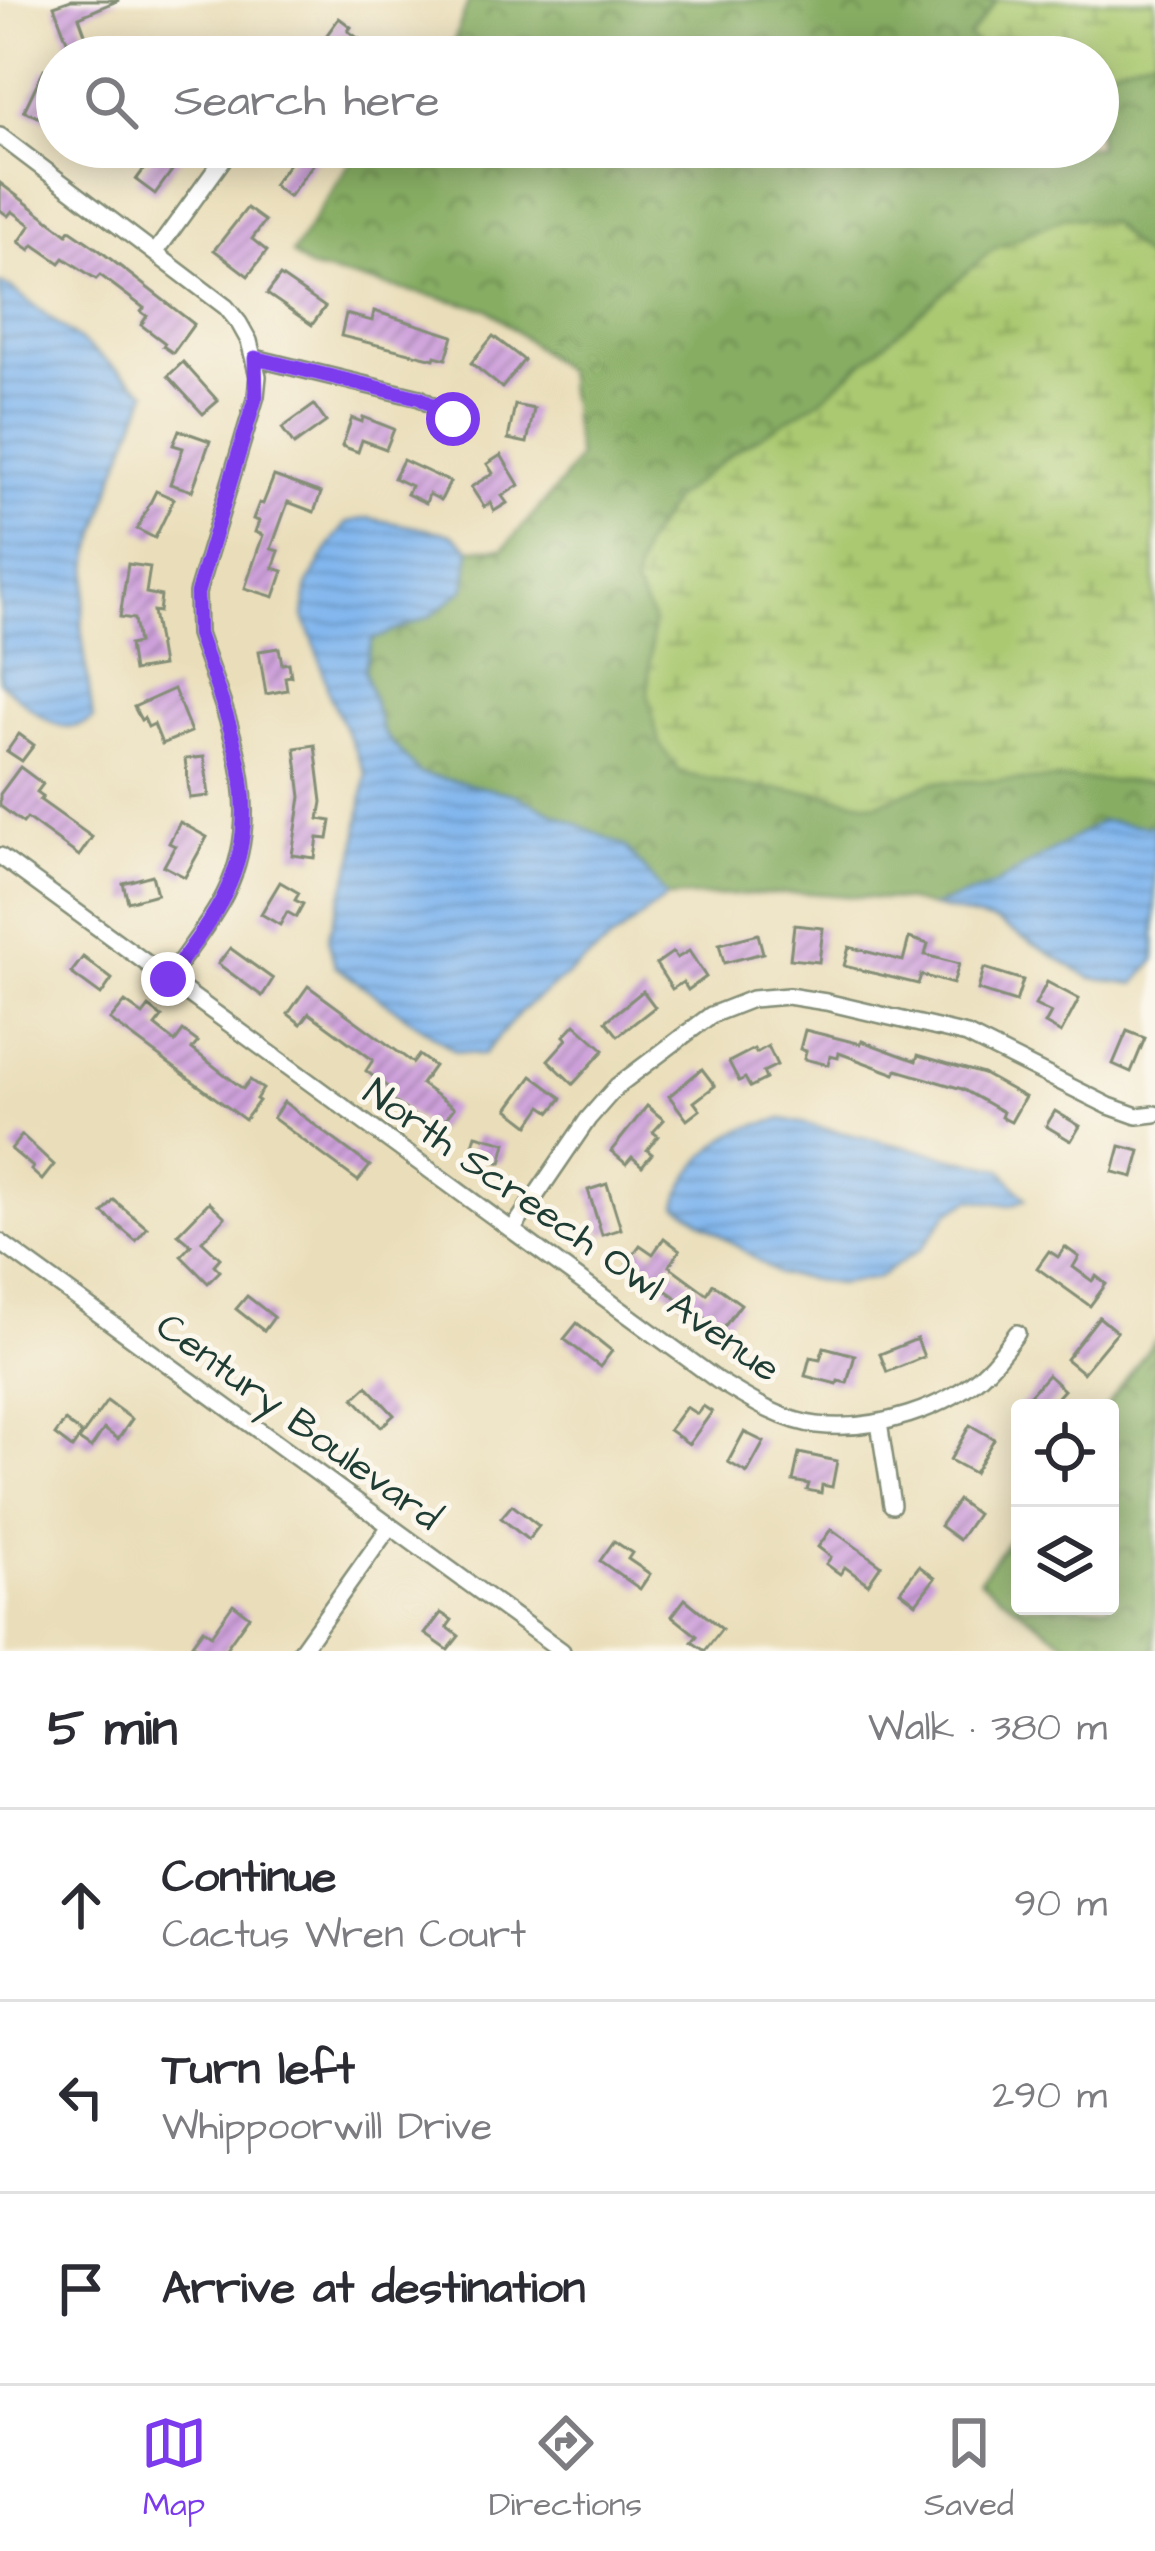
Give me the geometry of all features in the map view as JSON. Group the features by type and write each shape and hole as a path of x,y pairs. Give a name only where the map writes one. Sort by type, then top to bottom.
{"street":[{"path":"0,136 36,163"},
{"path":"42,168 226,307 255,358 256,396 197,593 196,614 198,634 239,755 244,836 227,890 168,979"},
{"path":"155,253 217,168"},
{"path":"255,358 420,398 453,419"},
{"name":"North Screech Owl Avenue","path":"0,856 717,1379 766,1408 816,1425 879,1423 958,1392 987,1370 1017,1333"},
{"path":"513,1229 587,1120 616,1086 711,1015 752,999 788,996 826,1002 967,1035 1109,1106 1137,1115 1155,1114"},
{"name":"Century Boulevard","path":"0,1242 562,1651"},
{"path":"879,1423 892,1505"},
{"path":"301,1651 390,1526"}],"green space":[{"path":"469,0 997,0 971,36 456,36"},
{"path":"997,0 1155,0 1155,55 1119,64 1119,36 970,36"},
{"path":"1155,55 1155,268 1109,222 860,363 821,400 734,452 674,499 643,547 634,585 653,619 648,692 680,773 876,804 932,782 1155,782 1155,827 1102,821 993,886 932,907 808,893 667,897 625,847 513,794 420,774 383,733 364,669 372,639 431,616 465,588 470,549 503,549 578,458 565,371 488,309 309,268 292,254 347,168 1119,168 1119,64"},
{"path":"1065,217 1109,222 1155,268 1155,782 933,782 876,804 680,773 659,743 648,692 653,619 634,585 643,547 674,499 734,452 820,400 992,250"},
{"path":"1155,1340 1155,1651 1077,1651 1027,1615 1119,1615 1119,1399 1112,1399"},
{"path":"1011,1536 1011,1603 979,1580"}],"water":[{"path":"0,283 147,392 91,554 81,626 93,719 80,725 55,724 0,682"},
{"path":"368,518 451,534 470,549 465,588 431,616 372,640 364,669 383,733 420,774 513,794 626,847 667,897 521,1011 483,1055 455,1051 335,966 328,938 355,855 366,774 329,694 304,617 307,586 333,540 348,522"},
{"path":"1102,821 1155,827 1155,960 1135,984 1091,978 996,922 932,907 993,886"},
{"path":"783,1119 1001,1169 1026,1199 1011,1205 972,1199 948,1213 922,1248 877,1278 838,1284 778,1274 677,1205 691,1172 716,1146 741,1130"}],"building":[{"path":"71,0 119,0 79,17 86,36 65,36 54,6"},
{"path":"339,18 355,36 326,36"},
{"path":"36,86 36,116 24,111"},
{"path":"145,168 174,168 155,194 136,180"},
{"path":"286,168 310,168 289,197 273,185"},
{"path":"0,183 67,234 70,230 99,250 194,324 173,353 141,325 147,316 141,312 144,308 100,275 96,279 64,258 60,263 34,245 30,250 19,242 31,225 12,211 8,216 0,210"},
{"path":"247,208 265,221 252,239 267,251 248,276 214,250"},
{"path":"280,276 325,307 312,325 267,294"},
{"path":"374,311 453,336 446,359 341,336 346,314 372,321"},
{"path":"493,336 524,360 502,388 471,363"},
{"path":"183,362 218,401 203,414 168,376"},
{"path":"314,405 326,422 294,445 282,428"},
{"path":"515,405 534,409 527,443 508,439"},
{"path":"363,417 394,429 386,449 362,440 358,452 342,446 352,418 362,422"},
{"path":"179,430 210,441 192,491 170,484 183,448 173,445"},
{"path":"501,455 519,485 502,496 507,503 494,511 490,503 484,507 471,487 493,473 487,464"},
{"path":"403,460 450,482 441,500 429,494 426,503 407,494 411,486 394,478"},
{"path":"274,476 321,493 314,512 288,502 271,549 279,551 273,568 283,571 274,597 245,588 263,535 255,532 259,521 253,519"},
{"path":"156,491 174,499 155,538 137,529"},
{"path":"128,564 150,567 146,593 161,596 159,612 153,611 162,666 133,671 129,645 138,643 134,619 120,617"},
{"path":"279,648 291,676 285,677 287,690 266,694 259,651"},
{"path":"174,689 191,732 162,744 154,724 148,727 134,707"},
{"path":"19,734 34,745 22,761 7,751"},
{"path":"315,745 322,802 319,819 331,821 328,839 318,838 315,858 292,855 301,797 295,748"},
{"path":"204,757 209,796 190,798 185,759"},
{"path":"20,767 43,784 37,792 43,796 40,800 92,837 79,856 27,818 23,823 0,806 0,794"},
{"path":"180,822 207,837 185,877 164,866"},
{"path":"152,875 157,894 128,902 123,883"},
{"path":"280,882 299,893 295,900 303,904 296,917 287,912 280,925 261,914"},
{"path":"794,925 823,928 819,962 790,959"},
{"path":"758,934 763,953 724,963 719,944"},
{"path":"909,938 928,944 925,955 959,964 953,984 921,975 918,984 844,966 849,947 903,961"},
{"path":"230,948 273,979 262,996 218,964"},
{"path":"689,951 706,977 688,990 683,982 672,989 656,964 673,952 677,958"},
{"path":"83,957 112,979 101,995 71,973"},
{"path":"984,968 1023,980 1016,1002 978,990"},
{"path":"1047,982 1079,999 1061,1033 1045,1024 1051,1013 1035,1005"},
{"path":"308,986 413,1063 419,1055 434,1066 421,1084 454,1108 436,1132 388,1097 393,1091 366,1071 373,1060 309,1013 301,1024 288,1014"},
{"path":"643,991 655,1007 618,1036 606,1021"},
{"path":"125,1002 143,1015 149,1007 162,1017 155,1026 175,1042 183,1031 198,1042 192,1049 243,1089 250,1080 263,1089 245,1120 110,1020"},
{"path":"575,1024 604,1050 573,1084 548,1060"},
{"path":"805,1030 983,1074 1025,1097 1011,1122 1001,1117 1003,1112 962,1089 897,1070 895,1074 839,1053 838,1058 830,1056 828,1065 804,1059 806,1051 800,1049"},
{"path":"1127,1031 1145,1038 1131,1072 1113,1064"},
{"path":"768,1046 777,1065 763,1072 766,1079 750,1087 745,1078 739,1081 729,1062"},
{"path":"702,1069 715,1086 694,1102 700,1110 687,1120 669,1096"},
{"path":"532,1076 562,1098 551,1112 542,1106 529,1125 508,1109"},
{"path":"284,1102 370,1166 358,1181 273,1118"},
{"path":"647,1106 664,1120 653,1132 658,1136 647,1150 652,1154 642,1166 632,1157 626,1164 611,1151"},
{"path":"1055,1111 1080,1126 1071,1141 1046,1126"},
{"path":"22,1135 54,1165 42,1180 11,1149"},
{"path":"476,1135 506,1143 501,1163 470,1154"},
{"path":"1120,1146 1140,1151 1133,1177 1113,1172"},
{"path":"607,1184 621,1229 602,1235 588,1190"},
{"path":"114,1200 147,1228 136,1241 103,1213"},
{"path":"209,1202 225,1217 202,1241 220,1258 214,1265 220,1271 208,1283 181,1256 191,1245 178,1234"},
{"path":"664,1238 680,1250 669,1266 707,1294 713,1284 741,1304 722,1330 627,1263 640,1245 653,1254"},
{"path":"1065,1247 1079,1257 1073,1267 1092,1281 1096,1276 1106,1284 1090,1306 1037,1268 1049,1251 1058,1257"},
{"path":"247,1296 274,1317 264,1331 236,1309"},
{"path":"1099,1317 1117,1332 1083,1373 1066,1359"},
{"path":"577,1323 612,1351 600,1367 564,1339"},
{"path":"917,1339 924,1357 887,1372 880,1354"},
{"path":"824,1347 855,1355 847,1383 805,1376 810,1357 820,1359"},
{"path":"1048,1375 1064,1390 1056,1399 1026,1399"},
{"path":"367,1386 394,1415 381,1427 354,1398"},
{"path":"107,1401 132,1419 118,1439 104,1429 91,1448 79,1440"},
{"path":"703,1406 712,1412 689,1444 669,1430 686,1407 697,1414"},
{"path":"65,1421 82,1434 72,1448 55,1435"},
{"path":"970,1425 994,1439 974,1473 950,1460"},
{"path":"744,1432 764,1442 747,1473 728,1462"},
{"path":"799,1453 837,1461 832,1487 822,1485 821,1493 793,1481"},
{"path":"958,1500 977,1514 959,1540 940,1526"},
{"path":"512,1505 539,1526 528,1540 501,1518"},
{"path":"831,1529 881,1565 868,1584 845,1567 840,1574 826,1564 831,1557 818,1547"},
{"path":"614,1541 632,1553 628,1559 650,1574 640,1589 600,1561"},
{"path":"919,1566 935,1578 916,1603 900,1591"},
{"path":"685,1599 722,1629 705,1651 692,1642 697,1636 672,1616"},
{"path":"233,1604 249,1616 224,1651 202,1651 192,1644 203,1629 211,1635"},
{"path":"441,1613 452,1620 447,1627 459,1636 448,1650 425,1634"}],"route":[{"path":"168,979 227,890 244,836 246,808 239,755 198,634 196,614 197,593 256,396 255,358 420,398 453,419"}]}
